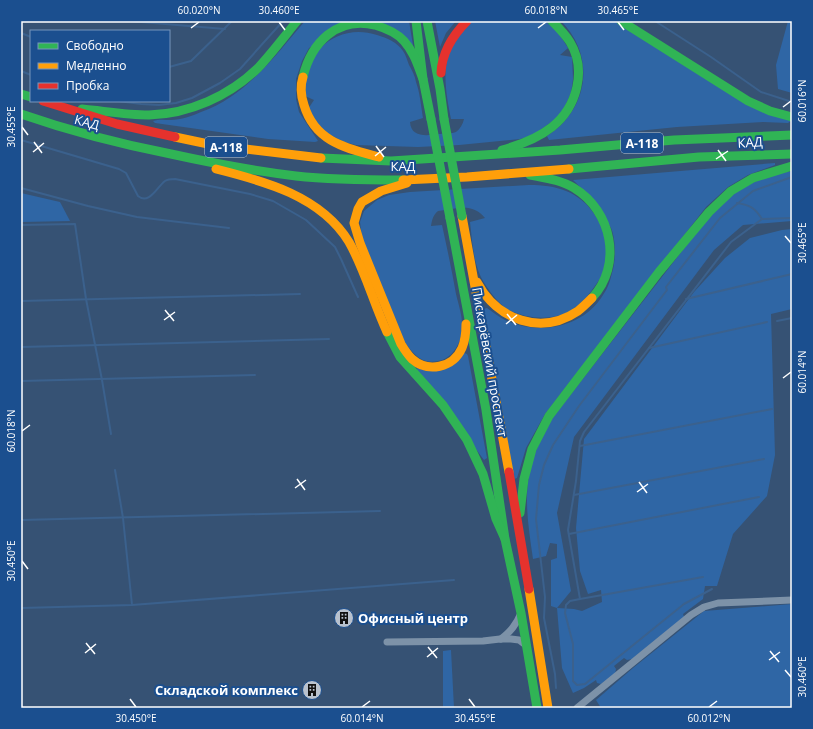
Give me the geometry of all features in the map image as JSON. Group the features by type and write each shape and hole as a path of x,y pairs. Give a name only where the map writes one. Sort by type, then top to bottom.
{"main road":[{"path":"65,108 149,115 175,113 213,100 238,86 253,73 297,21"},
{"name":"Пискарёвский проспект","path":"416,21 423,79 468,310 486,410 505,539 521,614 537,708"},
{"name":"Пискарёвский проспект","path":"427,21 519,527 548,708"},
{"path":"440,90 441,67 448,44 458,30 467,21"},
{"path":"492,154 536,138 559,121 572,104 577,91 579,76 575,49 567,36 552,21"},
{"path":"621,21 748,101 770,111 792,117"},
{"path":"391,161 336,144 316,129 302,102 302,76 307,59 314,47 326,35 342,26 356,23 371,24 395,33 409,46 423,79"},
{"name":"КАД","path":"47,102 117,124 213,145 311,158 391,161 560,150 674,140 792,135"},
{"name":"КАД","path":"21,114 90,136 150,151 282,174 342,179 420,180 520,173 675,159 792,154"},
{"path":"150,151 178,160 268,183 302,198 331,220 351,246 359,261 373,300 395,350 406,365 439,399 453,417 477,458 488,488 497,524 505,539"},
{"path":"519,527 524,479 532,449 549,416 708,212 731,191 753,178 792,166"},
{"path":"470,260 476,281 484,295 496,308 506,314 524,321 543,323 567,317 580,311 598,293 605,278 610,256 610,241 604,220 599,211 592,202 578,190 563,182 520,173"},
{"path":"420,180 381,191 362,202 355,214 354,223 360,243 401,344 411,358 416,362 428,367 438,368 448,364 456,358 462,348 465,338 468,310"}],"street":[{"path":"577,708 691,615 704,608 718,603 792,600"},
{"path":"500,639 511,632 517,624 521,614"},
{"path":"387,642 483,641 500,639 519,640 527,646"}],"shaded area":[{"path":"305,21 352,21 309,48 302,61 296,79 296,99 299,112 318,141 268,139 155,123 153,121 186,118 217,105 232,96 259,74"},
{"path":"358,21 409,21 413,45"},
{"path":"435,21 456,21 446,33 440,47"},
{"path":"471,21 545,21 558,32 568,48 560,55 572,57 573,79 571,93 561,115 532,136 520,139 459,145 418,147 356,145 344,142 323,131 308,109 314,100 305,96 305,81 309,67 315,55 324,45 335,38 348,33 362,32 377,35 392,41 401,48 405,54 415,78 423,118 410,122 414,131 421,135 456,132 463,123 464,119 451,119 446,89 447,59 455,40"},
{"path":"561,21 615,21 708,80 791,121 788,123 763,122 677,127 549,140 547,136 561,125 572,112 579,97 583,82 583,66 579,50 572,35"},
{"path":"788,21 792,21 792,93 778,89 776,65"},
{"path":"775,163 775,165 748,175 728,187 706,207 545,414 526,448 517,478 514,479 484,309 487,308 503,319 518,325 545,328 572,322 584,315 603,295 610,282 614,262 615,244 613,233 607,222 584,191 573,180"},
{"path":"792,171 792,221 743,225 714,250 574,437 557,513 571,591 557,608 551,606 551,560 557,558 557,544 550,543 546,556 533,559 527,508 530,469 551,420 710,215 731,195 744,187 777,174"},
{"path":"529,185 558,188 574,195 589,207 601,225 605,240 606,265 602,275 583,301 570,311 556,316 540,318 516,313 505,308 497,300 485,284 478,269 473,249 470,222 485,218 480,213 469,208 438,211 432,220 431,226 442,225 461,312 462,330 459,342 449,356 432,362 422,360 404,341 362,238 360,222 364,211 377,200 389,195 410,192"},
{"path":"21,193 60,202 70,221 21,222"},
{"path":"792,229 792,309 771,314 775,455 767,496 733,534 717,586 705,586 703,599 683,614 684,617 632,659 627,660 624,658 614,666 616,669 615,674 601,684 597,683 596,680 573,693 562,668 557,608 582,611 602,602 601,590 588,594 580,571 576,528 584,439 694,292 725,258 750,238"},
{"path":"464,353 468,356 487,458 484,460 417,370 417,368 432,371 437,370 447,366"},
{"path":"792,604 792,708 601,708 596,700 704,611"},
{"path":"451,650 454,708 443,708 443,651"}],"waterway":[{"path":"129,21 225,29"},
{"path":"170,67 191,61 232,21"},
{"path":"126,102 159,105 176,103 192,98 220,83 240,69 283,21"},
{"path":"655,21 711,57 761,92 792,102"},
{"path":"21,33 30,37"},
{"path":"21,71 30,75"},
{"path":"21,140 119,169 126,173 138,196 142,198 149,197 166,180 175,179 250,194 273,201 306,220 335,247 358,297"},
{"path":"556,688 555,674 544,618 545,597 536,519 539,485 544,465 553,445 579,406 667,290 666,287 720,218 753,191 792,177"},
{"path":"21,188 88,206 137,217 229,228"},
{"path":"737,203 752,208 762,219"},
{"path":"712,589 684,604 585,684 577,685 573,681 573,644 565,613 566,605 570,601 580,599 568,530 576,481 580,441 584,432 731,242 762,219 792,218"},
{"path":"21,225 75,224 86,299 111,434"},
{"path":"686,299 792,274"},
{"path":"21,301 300,294"},
{"path":"777,321 792,318"},
{"path":"649,348 767,322"},
{"path":"21,347 329,339"},
{"path":"21,381 255,375"},
{"path":"580,446 772,409"},
{"path":"574,495 764,459"},
{"path":"115,470 123,518 132,605"},
{"path":"569,534 759,497"},
{"path":"21,520 380,511"},
{"path":"580,599 703,577"},
{"path":"21,608 132,605 454,580"}],"traffic: fast":[{"path":"82,109 123,114 149,115 179,111 208,102 234,87 258,68 297,21"},
{"path":"416,21 423,79 431,119"},
{"path":"427,21 444,119"},
{"path":"502,150 528,141 552,127 561,119 573,99 577,88 578,64 570,42 552,21"},
{"path":"621,21 748,101 770,111 792,117"},
{"path":"303,77 312,53 319,43 338,29 361,23 375,25 394,33 401,38 413,54 423,79"},
{"path":"21,94 30,97"},
{"path":"21,114 58,126 114,141 202,161 296,176 363,180 403,180"},
{"path":"431,119 450,218"},
{"path":"444,119 462,216"},
{"path":"321,158 391,161 560,150 674,140 792,135"},
{"path":"569,169 699,157 792,154"},
{"path":"520,513 524,479 532,449 549,416 659,272 709,212 731,191 753,178 792,166"},
{"path":"530,175 558,181 574,188 587,198 597,210 605,224 609,239 610,255 608,270 602,285 592,298"},
{"path":"450,218 486,410 505,539 521,613 537,708"},
{"path":"387,332 400,357 443,405 467,440 483,474 496,519 505,539"}],"traffic: slow":[{"path":"303,77 301,87 303,102 309,117 316,127 333,142 379,157"},
{"path":"175,137 213,145 321,158"},
{"path":"216,169 272,185 290,193 323,213 337,226 355,253 387,332"},
{"path":"403,180 467,177 569,169"},
{"path":"407,183 381,191 362,202 358,209 354,223 360,243 401,344 412,359 418,363 432,367 440,366 453,360 458,355 464,342 466,324"},
{"path":"462,216 509,472"},
{"path":"477,282 496,306 521,320 535,323 549,322 564,318 578,311 592,298"},
{"path":"529,589 548,708"}],"traffic: jam":[{"path":"441,73 443,58 446,51 452,39 467,21"},
{"path":"46,102 117,124 175,137"},
{"path":"509,472 529,589"}],"place":[{"name":"Офисный центр","path":"344,618"},
{"name":"Складской комплекс","path":"312,690"}]}
